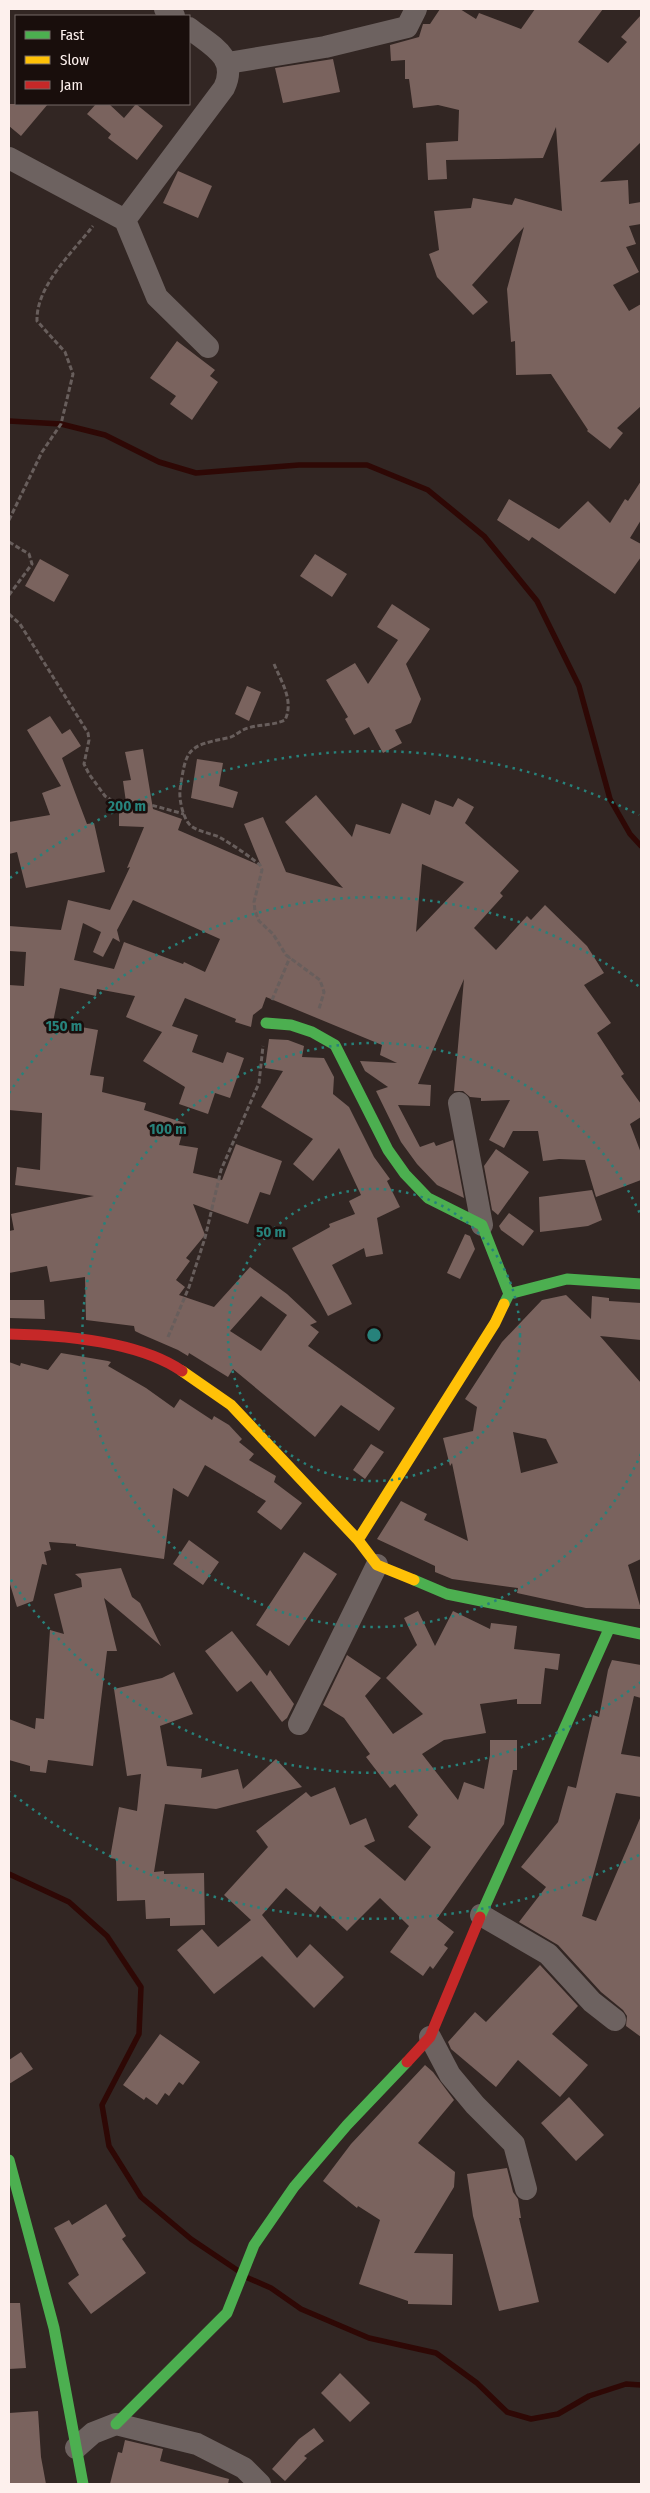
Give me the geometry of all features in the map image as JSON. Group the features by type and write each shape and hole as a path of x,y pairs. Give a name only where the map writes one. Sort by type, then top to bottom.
{"street":[{"path":"228,63 325,47 407,27 416,9"},
{"path":"115,215 224,88 230,75 228,63 221,53 190,29"},
{"path":"9,158 115,215 157,296 208,346"},
{"path":"266,1023 291,1025 312,1032 335,1045 388,1150 405,1174 428,1198 482,1225"},
{"path":"459,1103 482,1225 509,1294"},
{"path":"358,1540 495,1323 509,1294 567,1279 641,1284"},
{"path":"9,1334 49,1335 135,1349 172,1364 231,1405 358,1540 377,1565 447,1594 609,1629 641,1634"},
{"path":"299,1724 377,1565"},
{"path":"76,2448 93,2433 116,2424 228,2313 254,2245 294,2187 347,2125 430,2037 481,1915 609,1629"},
{"path":"481,1915 548,1954 592,2002 615,2020"},
{"path":"430,2037 450,2075 475,2105 514,2144 526,2188"},
{"path":"9,2160 54,2328 83,2484"},
{"path":"116,2424 197,2444 244,2468 260,2484"}],"path":[{"path":"9,520 42,452 61,424 73,374 65,352 37,321 37,308 49,283 115,215"},
{"path":"9,542 29,554 32,564 9,595"},
{"path":"9,614 20,624 88,733 89,740 84,764 105,796 114,802 151,805 184,814"},
{"path":"274,664 289,701 290,710 285,720 274,725 256,725 244,729 230,738 206,741 194,747 189,752 182,777 180,794 184,814 193,828 219,837 260,865 262,870 254,902 259,921 273,934 290,958 320,980 323,986 324,992 312,1032"},
{"path":"159,1359 189,1287 205,1238 221,1170 259,1083 266,1023 275,989 290,958"}],"building":[{"path":"440,9 460,9 476,19 479,13 521,29 535,9 603,9 578,42 608,63 627,42 621,37 641,15 641,142 600,182 628,180 629,204 641,202 641,224 629,226 636,244 626,247 639,272 613,285 629,311 641,304 641,406 617,428 623,433 610,449 587,431 551,374 516,375 515,341 511,342 507,289 524,227 472,285 488,302 473,315 437,277 429,254 439,250 434,211 471,208 473,198 512,205 515,198 562,211 556,127 543,158 446,160 447,179 428,180 426,143 458,141 459,110 438,105 413,108 409,79 405,79 405,60 391,61 390,45 419,37 423,24 430,24"},
{"path":"333,59 340,92 283,103 275,68"},
{"path":"9,104 47,105 21,136 9,126"},
{"path":"95,105 110,105 124,118 137,105 163,126 137,160 108,138 111,134 87,114"},
{"path":"178,171 212,186 198,218 163,203"},
{"path":"177,341 215,370 210,376 218,382 192,420 170,404 176,396 150,378"},
{"path":"641,481 641,520 630,538 641,544 641,557 615,594 532,537 529,541 497,520 509,499 559,529 588,501 610,523 625,499 628,501"},
{"path":"315,554 347,574 332,597 300,576"},
{"path":"40,559 69,575 54,602 25,586"},
{"path":"392,604 430,629 406,664 421,699 411,723 395,730 402,743 383,753 369,727 354,735 345,719 348,717 326,680 355,663 368,684 398,640 377,627"},
{"path":"247,686 261,692 249,721 235,714"},
{"path":"50,716 62,734 70,729 81,746 62,758 87,824 94,823 105,872 26,888 17,852 9,854 9,822 50,815 42,793 61,786 27,730"},
{"path":"143,749 153,809 182,819 178,830 261,866 244,824 263,817 286,872 343,888 285,822 316,795 352,837 356,824 390,834 402,803 430,815 435,800 453,807 458,798 474,807 465,823 519,871 500,893 503,896 474,928 496,950 527,916 531,920 545,905 587,946 604,973 584,985 611,1023 597,1033 624,1074 621,1076 641,1104 641,1117 630,1124 641,1153 641,1180 596,1197 585,1160 559,1159 543,1161 538,1131 513,1131 504,1148 489,1140 510,1100 481,1101 481,1098 470,1097 463,1091 454,1091 464,979 418,1084 431,1085 430,1106 398,1105 420,1147 434,1142 436,1146 453,1140 464,1198 437,1185 417,1164 401,1142 376,1091 388,1087 365,1071 360,1061 397,1063 380,1055 382,1045 266,997 262,1008 253,1015 251,1027 235,1022 236,1019 185,998 172,1026 198,1035 192,1052 223,1063 227,1052 244,1058 230,1098 215,1093 208,1114 179,1104 185,1087 143,1061 162,1032 126,1017 135,996 97,989 96,996 60,988 53,1022 98,1030 90,1075 104,1077 102,1092 146,1103 144,1110 185,1123 179,1145 198,1148 193,1173 222,1180 236,1144 282,1161 270,1195 260,1192 248,1224 193,1204 205,1235 186,1258 190,1261 176,1280 185,1287 179,1295 214,1307 250,1267 287,1294 317,1322 310,1325 319,1332 308,1346 395,1408 379,1431 341,1405 315,1437 233,1369 228,1377 189,1353 188,1356 135,1331 134,1326 86,1320 85,1277 50,1282 47,1266 9,1273 9,1231 14,1230 11,1214 94,1196 15,1185 17,1167 40,1170 42,1113 9,1110 9,985 24,986 26,952 9,951 9,926 61,930 68,900 110,910 130,867 127,868 144,827 119,826 119,809 127,809 123,781 131,780 125,752","holes":["422,864 464,882 416,932","133,900 220,939 205,972 184,962 183,964 124,942 114,969 74,960 83,923 101,932 93,952 103,957 113,938 120,942 117,930","261,1296 287,1315 261,1351 230,1331"]},
{"path":"197,759 223,763 219,786 238,792 233,808 191,798"},
{"path":"269,1039 288,1040 304,1046 302,1057 324,1058 334,1077 333,1094 349,1107 374,1157 390,1179 387,1181 400,1207 377,1218 383,1254 366,1257 364,1248 332,1265 352,1304 328,1316 292,1248 330,1227 329,1224 355,1214 349,1201 361,1195 339,1148 313,1181 293,1164 313,1139 261,1107 283,1071 265,1068"},
{"path":"496,1149 529,1172 498,1215 492,1210 484,1166"},
{"path":"592,1190 602,1220 588,1226 540,1232 539,1197"},
{"path":"509,1213 534,1231 523,1246 501,1230 499,1226"},
{"path":"465,1234 470,1236 475,1249 460,1279 447,1273"},
{"path":"566,1295 591,1319 592,1296 609,1298 609,1301 641,1303 641,1340 600,1336 641,1383 641,1559 628,1565 641,1609 586,1608 517,1593 518,1588 452,1579 435,1572 435,1566 377,1539 401,1501 427,1514 424,1520 468,1541 452,1463 450,1466 443,1438 473,1431 477,1407 465,1399 502,1342 542,1300","holes":["513,1432 546,1439 558,1463 521,1473"]},
{"path":"9,1300 44,1300 45,1319 9,1318"},
{"path":"61,1353 111,1362 108,1366 146,1388 174,1408 180,1399 212,1420 214,1416 229,1425 242,1439 239,1442 254,1454 249,1460 276,1476 274,1482 302,1503 281,1530 257,1512 266,1501 205,1465 188,1497 173,1488 164,1559 76,1546 76,1544 49,1542 51,1550 44,1552 47,1565 42,1564 33,1601 17,1607 9,1581 9,1362 20,1366 21,1363 48,1370"},
{"path":"371,1444 384,1452 365,1479 353,1470"},
{"path":"189,1540 219,1562 203,1585 173,1564"},
{"path":"304,1552 337,1574 289,1646 256,1625"},
{"path":"121,1568 132,1597 140,1603 161,1646 104,1598 117,1651 107,1651 93,1766 48,1760 46,1773 30,1771 30,1766 9,1760 9,1719 35,1729 36,1718 44,1719 50,1630 64,1634 54,1594 82,1587 81,1579 75,1574"},
{"path":"418,1611 435,1646 453,1611 490,1629 491,1623 517,1626 514,1649 560,1654 558,1670 545,1668 541,1704 517,1704 517,1699 480,1704 486,1733 444,1740 422,1754 458,1800 464,1782 484,1789 490,1755 490,1740 517,1740 517,1770 513,1770 504,1824 437,1919 454,1932 444,1945 448,1948 433,1969 430,1966 423,1976 390,1952 409,1926 380,1898 347,1931 320,1906 315,1913 286,1888 262,1915 297,1958 310,1944 344,1977 314,2008 262,1956 214,1994 177,1950 202,1929 218,1947 251,1920 224,1895 268,1847 256,1831 306,1792 311,1797 335,1787 350,1825 366,1818 375,1841 364,1846 405,1881 431,1847 408,1827 418,1815 395,1784 390,1788 366,1757 370,1754 344,1718 323,1705 347,1655 381,1678 365,1696 393,1734 423,1714 386,1678 417,1645 404,1618"},
{"path":"232,1631 267,1676 270,1670 294,1704 287,1718 282,1722 251,1681 237,1692 205,1651"},
{"path":"612,1660 641,1665 641,1698 634,1696 621,1754 641,1757 641,1797 616,1793 582,1916 596,1921 641,1816 641,2037 626,2026 627,2016 623,2010 601,1992 558,1945 519,1922 546,1887 521,1867 558,1822 568,1786 576,1788 593,1715 599,1717 608,1670"},
{"path":"174,1672 193,1714 160,1726 167,1766 202,1769 201,1778 238,1769 243,1789 276,1759 302,1787 216,1809 165,1804 154,1872 164,1871 164,1874 204,1873 205,1925 170,1926 170,1918 146,1919 145,1900 117,1901 116,1859 110,1858 119,1807 137,1811 141,1774 127,1776 114,1689 162,1678"},
{"path":"540,1965 578,2006 552,2034 588,2065 560,2097 518,2060 496,2087 451,2049 448,2042 475,2012 486,2022"},
{"path":"160,2034 200,2062 183,2085 179,2082 169,2096 165,2093 157,2105 146,2097 144,2100 123,2085"},
{"path":"21,2052 33,2069 9,2084 9,2060"},
{"path":"425,2065 433,2072 454,2100 418,2143 455,2172 454,2187 414,2253 453,2254 452,2305 408,2304 408,2301 359,2284 380,2220 358,2206 357,2208 323,2181 351,2144"},
{"path":"569,2097 604,2135 576,2161 541,2123"},
{"path":"507,2168 513,2192 518,2199 521,2218 519,2218 539,2302 499,2311 473,2216 467,2174"},
{"path":"106,2204 126,2236 122,2239 146,2273 91,2314 68,2283 79,2275 54,2228 69,2220 72,2225"},
{"path":"9,2303 20,2303 26,2368 9,2369"},
{"path":"340,2373 370,2403 350,2422 321,2393"},
{"path":"38,2411 41,2457 46,2484 9,2484 9,2413"},
{"path":"314,2428 324,2441 304,2456 307,2458 285,2481 272,2469 299,2439"},
{"path":"125,2440 163,2449 160,2461 229,2479 228,2484 110,2484 118,2452 122,2453"}],"waterway":[{"path":"9,421 61,424 105,435 159,462 196,473 299,465 367,465 428,490 484,536 537,601 579,686 610,799 630,834 641,846"},
{"path":"9,1874 69,1902 107,1936 141,1987 139,2034 102,2105 109,2146 141,2197 191,2239 237,2270"},
{"path":"248,2278 271,2288 301,2309 369,2338 436,2353 477,2383 507,2412 531,2419 558,2414 589,2396 626,2384 641,2385"}],"traffic: fast":[{"path":"266,1023 291,1025 312,1032 335,1045 388,1150 405,1174 428,1198 482,1225 509,1294"},
{"path":"504,1304 509,1294 567,1279 641,1284"},
{"path":"414,1580 447,1594 641,1634"},
{"path":"480,1917 609,1629"},
{"path":"116,2424 227,2313 254,2245 294,2187 347,2125 407,2062"},
{"path":"9,2160 54,2328 83,2484"}],"traffic: slow":[{"path":"358,1540 495,1323 504,1304"},
{"path":"182,1371 231,1405 358,1540 377,1565 414,1580"}],"traffic: jam":[{"path":"9,1334 75,1338 122,1346 164,1361 182,1371"},
{"path":"407,2062 430,2037 480,1917"}]}
